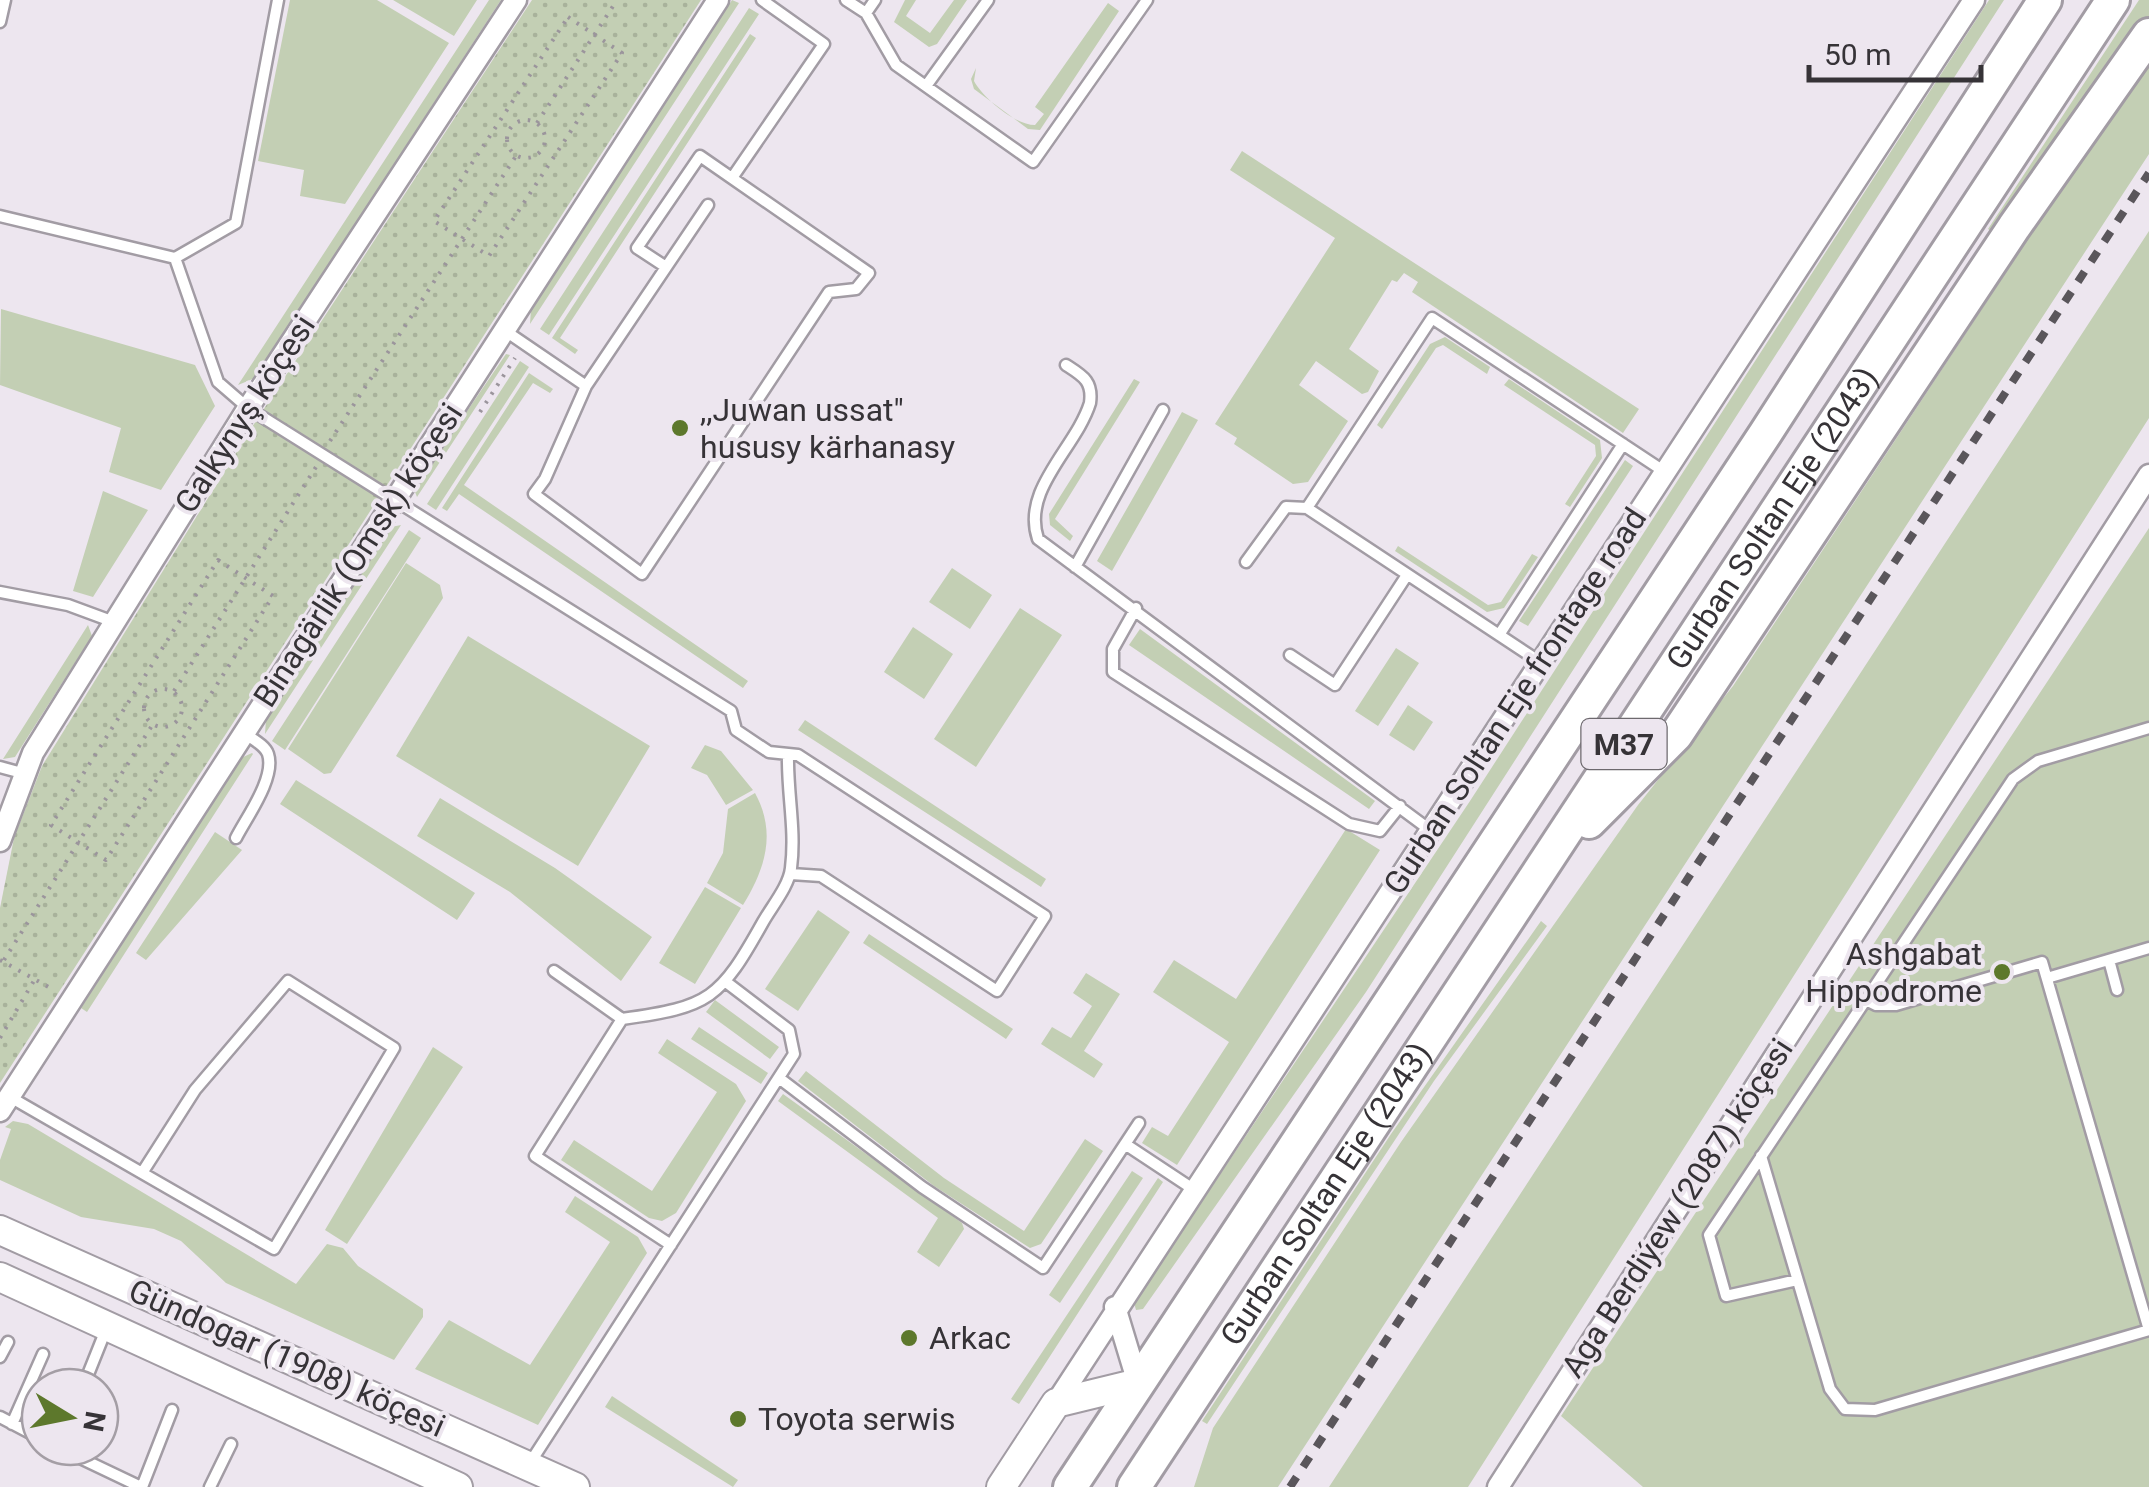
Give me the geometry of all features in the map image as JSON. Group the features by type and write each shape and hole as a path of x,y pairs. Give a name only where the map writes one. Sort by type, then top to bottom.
{"highway":[{"name":"Gurban Soltan Eje (2043)","path":"1070,1487 1765,434 2046,0"},
{"name":"Gurban Soltan Eje (2043)","path":"1134,1487 1536,874 1730,588 2113,0"},
{"path":"1536,874 1676,734 2014,227 2149,35"}],"main road":[{"name":"Gündogar (1908) köçesi","path":"0,1230 575,1487"},
{"name":"Gündogar (1908) köçesi","path":"0,1277 458,1487"},
{"path":"1001,1487 1056,1403 1138,1383"}],"street":[{"name":"Galkynyş köçesi","path":"0,841 22,772 114,622 248,408 516,0"},
{"name":"Binagärlik (Omsk) köçesi","path":"4,1104 718,0"},
{"name":"Gurban Soltan Eje frontage road","path":"1056,1403 1115,1307 1974,0"},
{"name":"Aga Berdiýew (2087) köçesi","path":"1498,1487 2149,475"},
{"path":"1115,1307 1138,1383"}],"lane":[{"path":"0,22 5,0"},
{"path":"0,216 175,258 236,224 278,0"},
{"path":"732,178 824,44 762,0"},
{"path":"846,0 866,14 896,64 1033,162 1147,0"},
{"path":"866,14 875,0"},
{"path":"926,86 988,0"},
{"path":"666,268 638,248 700,156 869,273 856,289 829,292 642,574 534,494 545,479 586,386 666,268 708,205"},
{"path":"175,258 218,382 248,408 730,711 736,730 769,752 798,755 1045,916 997,991 822,876 791,874"},
{"path":"1307,508 1432,318 1665,472"},
{"path":"504,330 586,386"},
{"path":"1066,364 1085,377 1092,388 1090,402 1039,493 1033,524 1048,550 1136,608 1430,830"},
{"path":"1075,567 1163,410"},
{"path":"1499,634 1623,444"},
{"path":"1246,562 1276,514 1286,507 1307,508 1540,662"},
{"path":"1290,655 1335,685 1408,575"},
{"path":"0,592 68,605 114,622"},
{"path":"1136,608 1113,650 1112,672 1348,824 1380,832 1400,806"},
{"path":"1797,1280 1726,1296 1709,1235 2013,779 2038,761 2149,728"},
{"path":"236,838 270,760 268,751 244,732"},
{"path":"554,971 622,1019 680,1011 711,997 726,982 791,874 795,828 787,781 788,754"},
{"path":"0,767 22,772"},
{"path":"2046,978 2149,948"},
{"path":"2109,960 2118,990"},
{"path":"1761,1156 1834,1399 1845,1409 1860,1412 2149,1330 2042,962 1896,1005 1866,1000"},
{"path":"4,1104 142,1173 274,1249 394,1048 288,981 195,1090 142,1173"},
{"path":"528,1466 794,1054 789,1030 726,982"},
{"path":"622,1019 535,1156 672,1245"},
{"path":"778,1078 922,1187 1043,1268 1139,1123"},
{"path":"1125,1144 1193,1189"},
{"path":"91,1367 108,1326"},
{"path":"0,1357 8,1342"},
{"path":"12,1424 43,1354"},
{"path":"99,1467 141,1487 172,1410"},
{"path":"0,1417 20,1428"},
{"path":"210,1487 231,1444"}],"path":[{"path":"537,123 617,0"},
{"path":"568,17 622,53 489,256 434,221 500,121 568,17"},
{"path":"520,120 537,123 546,137 542,150 532,158 516,156 507,141 510,128 520,120"},
{"path":"500,121 510,128"},
{"path":"542,150 554,157"},
{"path":"328,442 516,156"},
{"path":"174,691 315,468"},
{"path":"218,560 246,578 273,596 106,860 51,824 218,560"},
{"path":"153,724 144,710 148,697 157,689 174,691"},
{"path":"136,690 148,697"},
{"path":"153,724 170,726 180,718 183,706 174,691"},
{"path":"180,718 191,726"},
{"path":"58,992 2,960 153,724"},
{"path":"0,1038 35,979"}],"green space":[{"path":"290,0 377,0 449,43 345,204 300,196 304,170 258,161"},
{"path":"393,0 477,0 454,36"},
{"path":"489,0 501,0 255,378 238,385"},
{"path":"532,0 701,0 0,1083 0,908 14,838 42,766 252,427"},
{"path":"732,0 739,3 530,324 531,309"},
{"path":"905,0 916,0 906,16 930,33 954,0 967,0 937,44 929,47 894,22"},
{"path":"1989,0 2004,0 1366,992 1143,1309 1136,1310 1134,1303 1470,801"},
{"path":"2139,0 2149,0 2149,154 1278,1487 1194,1487 1213,1428 1401,1142 1638,805 1733,686 2020,251 1988,229"},
{"path":"1108,3 1119,11 1040,130 1028,129 1012,117 1035,125 1044,114 1035,107"},
{"path":"749,8 759,14 549,335 540,329"},
{"path":"750,34 756,38 560,338 578,350 575,354 552,338"},
{"path":"976,68 974,81 992,102 974,89 971,79"},
{"path":"1242,151 1639,409 1623,433 1412,292 1418,282 1404,273 1397,282 1392,280 1349,349 1379,371 1368,392 1362,394 1316,361 1299,385 1348,421 1308,482 1293,484 1234,444 1237,438 1215,424 1335,238 1230,170"},
{"path":"2149,231 2149,418 1468,1487 1329,1487"},
{"path":"1,309 195,365 215,406 161,490 109,472 121,428 0,385"},
{"path":"1445,337 1490,367 1487,374 1443,345 1436,348 1382,429 1377,425 1430,344"},
{"path":"506,354 510,355 417,497 414,489"},
{"path":"520,361 529,367 436,510 427,504"},
{"path":"529,373 553,389 550,393 533,383 464,485 748,681 743,688 459,494 447,511 442,508"},
{"path":"1134,379 1140,382 1055,519 1073,536 1070,541 1050,525 1049,514"},
{"path":"1509,379 1600,440 1602,458 1570,507 1565,504 1596,456 1595,445 1504,385"},
{"path":"1182,412 1198,420 1112,571 1097,561"},
{"path":"1625,460 1633,466 1528,626 1519,621"},
{"path":"103,491 148,510 93,597 73,591"},
{"path":"401,525 265,734 266,719 391,527"},
{"name":"Ashgabat Hippodrome","path":"2149,528 2149,1487 1643,1487 1561,1416"},
{"path":"409,530 421,538 285,750 272,741"},
{"path":"1398,546 1488,605 1501,602 1532,554 1538,557 1504,608 1487,612 1395,551"},
{"path":"406,563 440,585 443,598 331,773 324,774 288,749"},
{"path":"952,568 992,595 970,629 929,602"},
{"path":"1020,608 1062,635 976,767 934,739"},
{"path":"88,625 92,636 15,757 3,759"},
{"path":"913,627 953,654 924,699 884,672"},
{"path":"1140,629 1375,801 1369,809 1129,645"},
{"path":"468,636 650,746 578,866 396,756"},
{"path":"1396,648 1419,663 1378,726 1355,711"},
{"path":"1408,705 1433,722 1414,751 1389,735"},
{"path":"805,720 1046,879 1041,887 798,730"},
{"path":"705,745 721,751 753,790 726,805 707,775 691,768"},
{"path":"252,753 87,1012 81,1008 241,758"},
{"path":"296,780 475,893 457,920 280,804"},
{"path":"755,793 766,822 766,851 743,905 707,883 723,853 728,809"},
{"path":"440,798 555,868 652,937 621,981 510,892 417,836"},
{"path":"1346,829 1380,850 1177,1165 1142,1143 1152,1127 1168,1136 1229,1042 1153,992 1174,960 1236,999"},
{"path":"215,832 242,850 146,960 136,953"},
{"path":"705,887 741,908 695,984 659,963"},
{"path":"818,910 850,932 798,1011 765,989"},
{"path":"1541,921 1547,926 1434,1081 1207,1424 1202,1421 1391,1134"},
{"path":"869,934 1013,1029 1006,1039 863,943"},
{"path":"1086,973 1120,994 1084,1051 1103,1064 1094,1078 1041,1044 1052,1027 1071,1038 1092,1006 1073,993"},
{"path":"715,1000 779,1047 770,1059 706,1012"},
{"path":"699,1027 768,1073 761,1084 691,1039"},
{"path":"667,1039 736,1084 746,1101 676,1213 662,1221 649,1218 561,1160 574,1140 652,1191 717,1092 658,1053"},
{"path":"433,1047 463,1067 347,1244 325,1230"},
{"path":"806,1071 944,1178 1024,1231 1085,1139 1103,1151 1041,1244 1030,1248 934,1186 798,1081"},
{"path":"783,1094 962,1223 964,1229 939,1267 917,1252 938,1218 778,1101"},
{"path":"13,1121 28,1124 296,1284 327,1244 343,1248 358,1266 423,1309 423,1317 394,1360 226,1283 181,1241 154,1229 81,1217 0,1180 0,1160 11,1129 5,1127"},
{"path":"1132,1171 1143,1178 1060,1303 1049,1295"},
{"path":"1158,1178 1163,1182 1019,1404 1011,1399"},
{"path":"575,1196 638,1237 647,1253 538,1425 415,1369 449,1320 530,1365 610,1242 565,1212"},
{"path":"612,1396 738,1480 733,1487 605,1407"}],"railway":[{"path":"1290,1487 2149,173"}],"place":[{"name":",,Juwan ussat\" hususy kärhanasy","path":"680,428"},
{"name":"Ashgabat Hippodrome","path":"2002,972"},
{"name":"Arkac","path":"909,1338"},
{"name":"Toyota serwis","path":"738,1419"}]}
